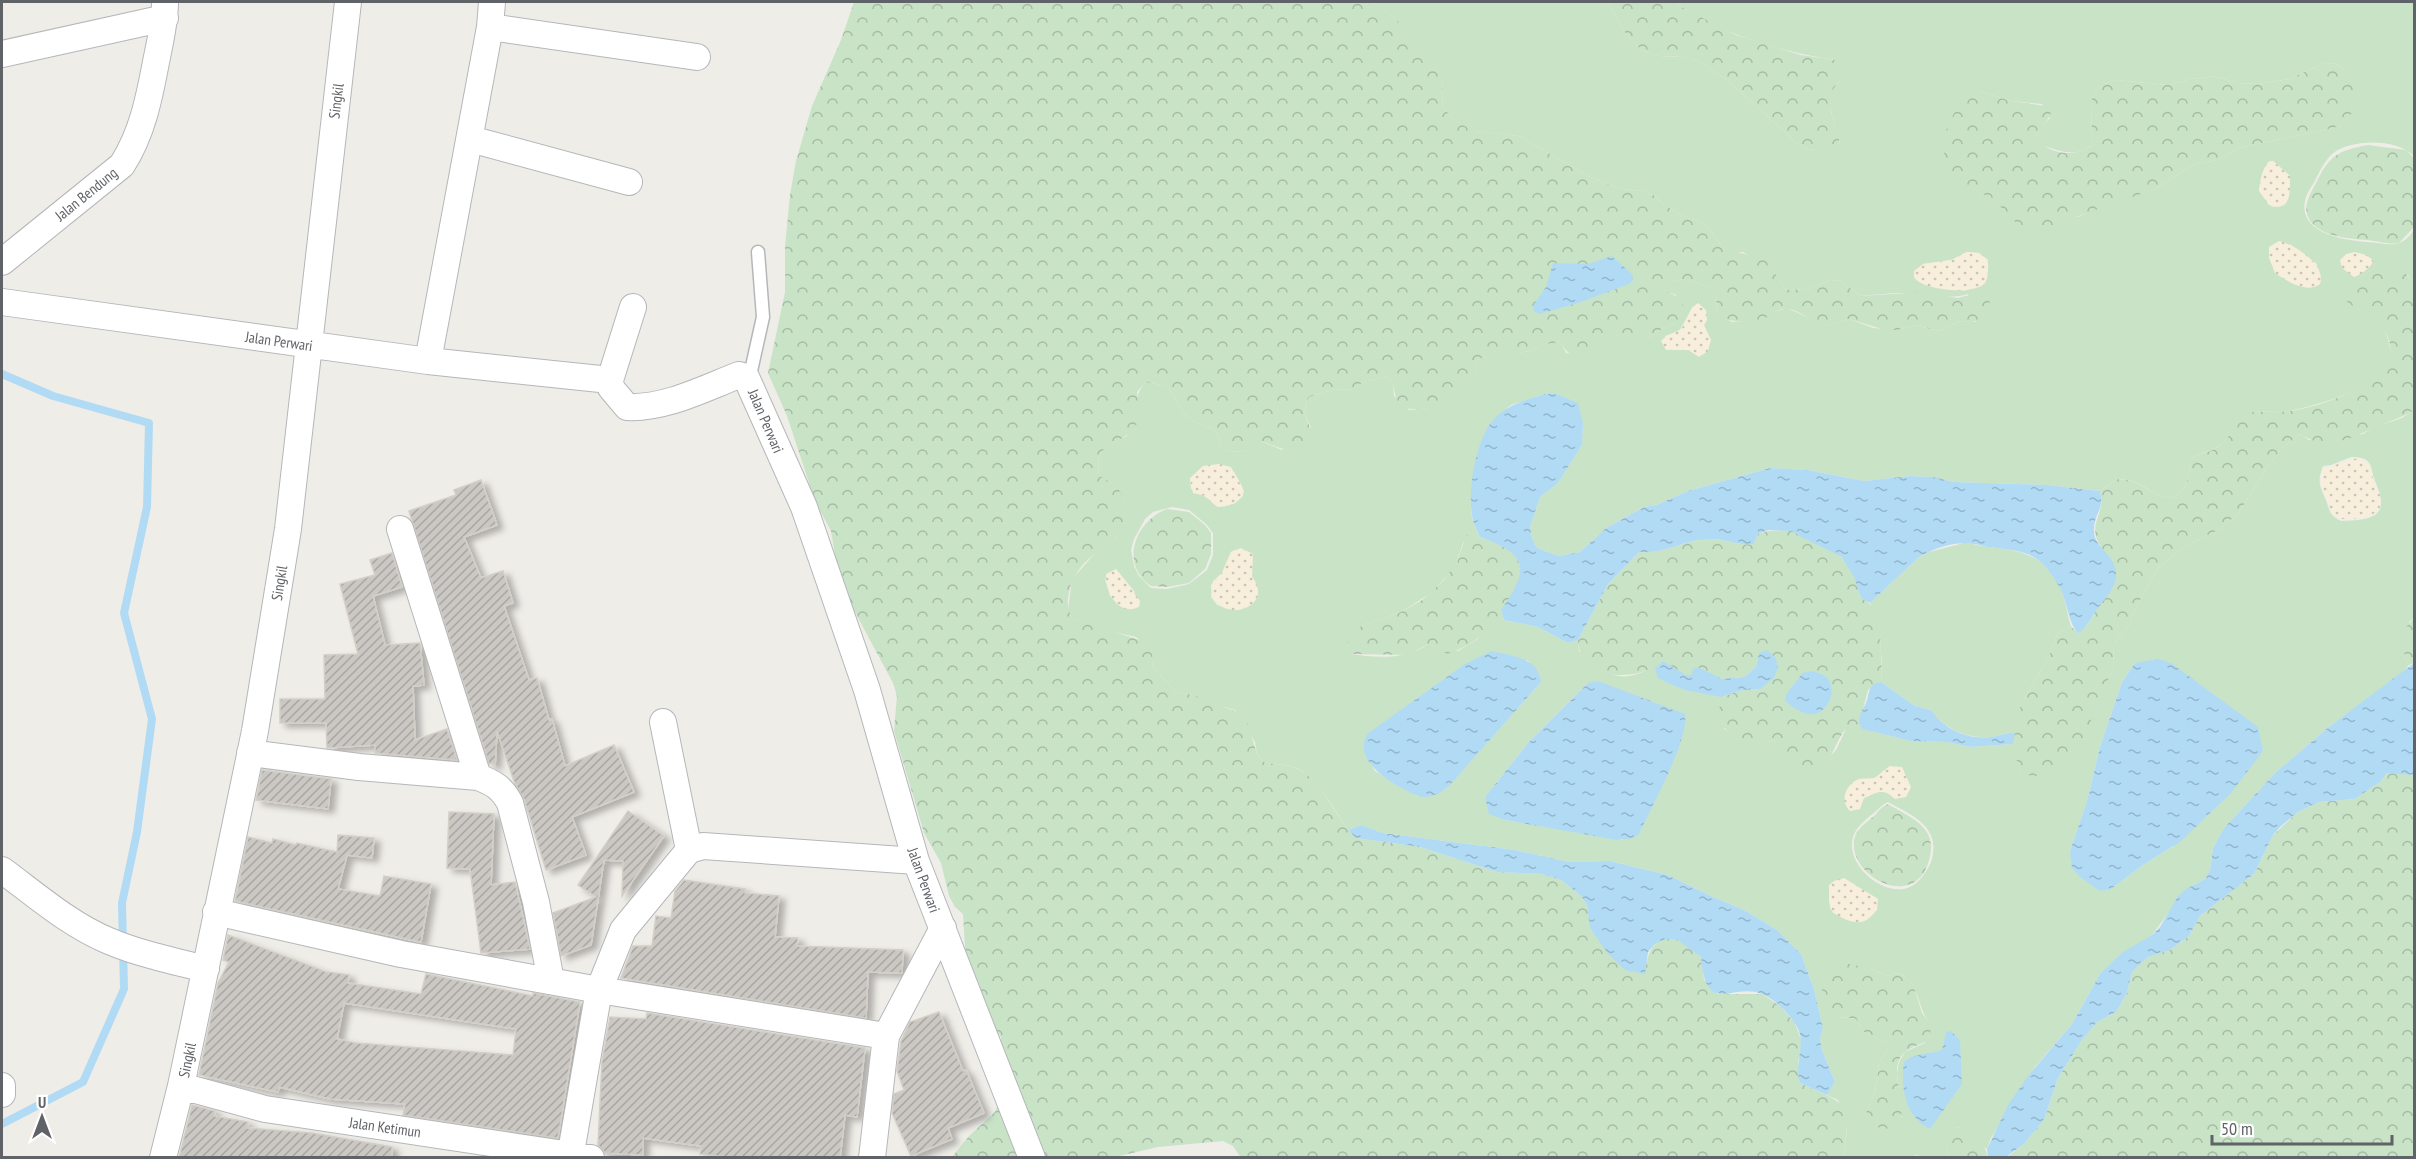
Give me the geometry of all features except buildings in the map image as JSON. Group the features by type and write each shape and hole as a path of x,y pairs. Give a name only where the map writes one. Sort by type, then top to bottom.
{"street":[{"name":"Singkil","path":"163,1158 181,1086 250,753 288,528 348,2"},
{"path":"428,361 490,27 492,2"},
{"path":"2,54 165,10"},
{"name":"Jalan Bendung","path":"2,262 122,165 132,148 146,110 165,10"},
{"path":"490,27 697,57"},
{"path":"470,139 628,182"},
{"name":"Jalan Perwari","path":"2,302 428,361 610,380 611,388 625,405 635,407 692,393 744,375 811,529 867,690 916,861 1032,1158"},
{"path":"610,380 633,307"},
{"path":"400,528 478,777"},
{"path":"663,722 689,850"},
{"path":"250,753 359,767 478,777 492,782 503,790 510,803 536,902 551,981"},
{"path":"577,1156 599,990 622,930 689,850 703,846 916,861"},
{"path":"2,870 72,921 107,940 148,955 206,969"},
{"path":"216,912 401,954 599,990 886,1036"},
{"path":"872,1158 886,1036 943,928"},
{"path":"2,1086 2,1094"},
{"name":"Jalan Ketimun","path":"181,1086 265,1110 577,1156"}],"lane":[{"path":"748,380 763,317 758,252"}],"green space":[{"path":"854,2 1369,2 1402,24 1432,60 1442,83 1442,106 1453,119 1474,131 1519,136 1588,176 1621,189 1644,191 1655,196 1663,204 1709,228 1722,247 1767,261 1786,290 1808,289 1830,280 1841,281 1860,296 1924,292 1957,298 1979,293 1990,302 1990,307 1982,320 1960,321 1939,331 1915,325 1898,330 1885,330 1849,319 1826,326 1788,309 1777,311 1762,320 1745,322 1726,319 1717,314 1716,293 1704,285 1688,280 1674,281 1663,290 1679,299 1683,305 1684,315 1676,323 1656,332 1646,340 1629,343 1615,333 1595,349 1580,355 1573,355 1561,343 1555,343 1529,351 1483,358 1477,360 1474,378 1465,391 1448,402 1428,408 1398,406 1393,385 1387,376 1363,382 1354,389 1332,390 1309,397 1305,413 1312,437 1306,444 1294,450 1282,449 1262,441 1242,451 1221,448 1219,437 1213,428 1203,426 1190,418 1180,408 1167,386 1145,382 1137,392 1139,416 1137,423 1128,434 1098,455 1099,476 1115,486 1122,496 1125,528 1078,571 1069,592 1068,606 1073,619 1146,642 1152,651 1154,668 1176,692 1193,695 1245,715 1257,754 1264,762 1296,768 1305,773 1313,780 1356,838 1420,847 1497,872 1542,874 1561,880 1581,896 1587,905 1589,916 1647,963 1652,948 1656,944 1665,939 1676,939 1701,957 1704,979 1709,988 1718,994 1762,994 1780,1006 1795,1023 1801,1040 1802,1051 1798,1061 1800,1083 1829,1096 1843,1108 1846,1115 1844,1157 1241,1158 1233,1146 1223,1141 1158,1147 1115,1157 952,1157 969,1136 995,1112 999,1102 1001,1037 980,1009 966,965 963,914 955,907 949,896 941,863 924,833 894,731 897,696 893,683 848,599 837,566 831,531 815,501 787,416 768,373 785,292 785,246 796,161 812,106 841,40"},
{"path":"1369,2 1608,2 1623,30 1639,48 1658,56 1695,60 1719,74 1798,144 1805,148 1818,150 1840,144 1829,103 1829,92 1845,76 1836,60 1773,47 1752,40 1711,23 1675,2 2414,2 2414,156 2398,146 2376,143 2355,144 2336,151 2324,164 2309,191 2304,209 2307,219 2322,232 2345,239 2393,244 2404,241 2414,230 2414,294 2408,275 2377,266 2358,279 2356,308 2369,315 2383,328 2390,348 2388,362 2380,374 2366,384 2331,400 2283,412 2258,411 2249,415 2222,444 2193,457 2183,490 2171,498 2164,497 2138,483 2117,479 2100,491 2048,485 1954,482 1933,477 1910,476 1864,481 1808,470 1770,468 1688,491 1656,505 1644,507 1606,528 1580,552 1559,556 1537,548 1530,527 1540,497 1558,483 1582,445 1583,424 1545,394 1511,405 1502,412 1474,483 1471,513 1475,527 1463,543 1455,567 1431,593 1401,612 1363,625 1347,644 1351,654 1370,656 1411,653 1428,644 1458,651 1478,639 1501,610 1504,620 1538,627 1568,643 1578,640 1579,651 1601,668 1618,676 1637,674 1663,661 1722,679 1724,729 1747,743 1774,740 1777,744 1820,767 1836,750 1846,729 1859,724 1863,729 1911,741 1947,742 1970,747 2013,744 2021,772 2049,771 2060,761 2092,714 2114,669 2113,645 2130,624 2133,613 2158,568 2184,547 2218,530 2238,514 2268,466 2282,448 2300,434 2309,440 2363,434 2374,427 2402,418 2414,410 2414,618 2409,622 2404,658 2409,665 2402,673 2330,726 2276,772 2224,828 2213,848 2210,870 2205,879 2186,889 2152,935 2133,947 2100,974 2072,1024 2035,1067 1991,1138 1987,1149 1960,1127 1955,1128 1946,1146 1949,1157 1916,1155 1912,1158 1844,1157 1847,1129 1838,1100 1827,1095 1835,1082 1822,1050 1820,1039 1823,1028 1814,989 1801,954 1777,930 1744,910 1668,875 1610,861 1569,862 1515,850 1383,833 1361,825 1348,830 1325,796 1304,773 1297,768 1264,762 1257,754 1255,742 1235,710 1203,701 1193,695 1176,692 1154,668 1152,651 1136,637 1104,630 1073,619 1068,610 1072,579 1099,549 1118,536 1124,500 1117,488 1099,476 1098,454 1105,447 1127,436 1136,401 1145,382 1167,386 1180,408 1190,418 1203,426 1213,428 1219,437 1221,448 1242,451 1252,448 1261,441 1282,450 1311,427 1305,412 1309,397 1332,390 1354,389 1363,382 1387,376 1393,385 1394,396 1409,410 1421,409 1439,404 1453,395 1475,374 1477,360 1483,358 1530,351 1545,344 1555,343 1561,343 1566,353 1582,355 1615,333 1624,339 1646,340 1656,332 1676,323 1676,295 1662,290 1674,281 1696,282 1716,293 1717,314 1732,322 1761,320 1770,313 1787,308 1826,326 1849,319 1873,328 1898,330 1915,325 1939,331 1960,321 1976,322 1968,294 1953,297 1902,293 1860,296 1841,281 1830,280 1808,289 1786,290 1774,272 1743,252 1732,252 1722,247 1709,228 1663,204 1655,196 1644,191 1621,189 1588,176 1519,136 1473,131 1453,119 1442,106 1442,83 1431,60 1401,24","holes":["2325,63 2336,64 2345,70 2342,126 2239,148 2218,160 2196,164 2155,189 2100,207 2078,217 1998,203 1989,195 1979,91 2011,101 2042,104 2050,118 2041,127 2036,137 2041,145 2074,152 2092,145 2091,101 2096,91 2104,84 2115,80 2169,85 2214,76 2237,83 2258,84 2289,79","2273,161 2290,176 2290,180 2284,205 2272,207 2259,189 2268,162","2290,244 2317,264 2315,287 2304,287 2275,273","1967,252 1979,253 1988,260 1980,286 1964,291 1923,264 1951,260","1693,306 1706,330 1694,354 1689,350 1666,350 1665,336 1680,330","2351,457 2359,457 2368,461 2380,495 2379,510 2375,515 2361,520 2341,521 2333,516 2321,489 2323,466","1234,472 1242,486 1243,496 1234,504 1209,499 1191,489 1190,478","1172,507 1189,510 1213,533 1213,555 1207,570 1189,584 1167,589 1151,588 1139,576 1134,566 1131,550 1145,519 1153,512","1235,550 1255,581 1239,610 1217,605 1211,597 1213,581 1222,573 1231,552","1116,569 1135,592 1123,607 1110,596 1105,579","1527,660 1538,671 1541,682 1446,789 1429,796 1417,796 1375,771 1367,757","2135,663 2174,846 2111,889 2094,886 2080,873 2070,851 2087,801 2100,747 2122,682","1588,683 1623,840 1505,820 1485,797 1528,743","1884,770 1887,791 1882,790 1864,798 1859,779 1876,778","1888,802 1920,821 1931,834 1933,843 1931,863 1920,879 1909,888 1894,889 1875,881 1866,874 1854,857 1852,847 1854,834 1862,823","1857,887 1878,899 1849,919 1833,913 1829,902 1829,891","1871,969 1887,976 1898,973 1905,976 1914,987 1929,1022 1925,1043 1905,1052 1899,1062 1897,1073 1902,1117 1866,1113 1875,1092 1879,1063 1888,1049 1888,1043 1864,1032 1856,1019 1840,1017"]},
{"path":"1608,2 1675,2 1736,35 1801,55 1836,60 1845,66 1846,76 1837,84 1830,99 1840,145 1818,150 1802,146 1719,74 1689,58 1658,56 1639,48 1619,23"},
{"path":"2325,63 2336,64 2345,70 2358,98 2356,108 2342,126 2239,148 2218,160 2196,164 2155,189 2034,232 2022,229 1989,195 1967,194 1957,185 1942,148 1944,135 1960,100 1968,93 1979,91 2011,101 2053,107 2050,116 2036,137 2047,148 2062,153 2071,153 2092,145 2091,101 2096,91 2104,84 2115,80 2169,85 2214,76 2237,83 2258,84 2289,79"},
{"path":"2368,145 2406,150 2414,158 2414,227 2399,243 2332,235 2316,227 2307,214 2306,206 2310,194 2330,160 2342,152"},
{"path":"2377,266 2399,269 2407,274 2414,294 2414,410 2348,439 2329,443 2310,439 2300,434 2282,448 2238,514 2218,530 2184,547 2158,568 2133,613 2130,624 2113,645 2114,669 2103,689 2082,744 2049,771 2034,777 2021,772 2013,745 2013,730 2023,702 2046,662 2057,634 2071,626 2078,634 2093,617 2097,607 2104,551 2098,542 2095,527 2101,507 2100,491 2117,479 2137,483 2164,497 2177,496 2185,486 2193,457 2222,444 2245,415 2254,412 2281,412 2309,407 2341,397 2370,380 2382,369 2389,357 2390,344 2379,324 2347,302 2358,279"},
{"path":"1167,509 1189,512 1205,525 1211,533 1211,554 1205,569 1189,583 1167,587 1151,586 1141,577 1136,566 1135,544 1146,523"},
{"path":"1475,527 1480,537 1512,552 1519,562 1521,571 1520,580 1514,592 1480,637 1447,654 1428,644 1408,655 1350,654 1347,644 1350,634 1363,625 1401,612 1422,600 1443,581 1457,562 1466,536"},
{"path":"1792,530 1832,550 1847,562 1861,598 1869,603 1877,615 1880,629 1881,682 1868,690 1859,724 1845,730 1827,762 1821,766 1805,770 1794,768 1786,761 1774,740 1758,745 1744,743 1729,733 1718,719 1721,697 1743,690 1760,689 1758,657 1756,667 1744,677 1722,679 1712,675 1686,675 1663,661 1639,673 1612,674 1599,671 1581,654 1578,640 1608,584 1639,552 1657,551 1708,539 1754,544 1758,534 1768,531"},
{"path":"1964,543 2020,552 2038,560 2053,575 2065,600 2071,626 2057,634 2047,660 2020,708 2015,733 1982,737 1957,731 1943,723 1931,710 1915,706 1881,682 1880,628 1870,603 1919,557 1929,552"},
{"path":"2414,618 2414,663 2409,665 2404,658 2406,627"},
{"path":"2399,772 2414,775 2414,1157 2006,1158 2024,1144 2044,1120 2058,1078 2082,1040 2097,1022 2116,1012 2127,993 2132,972 2148,957 2170,950 2189,936 2200,916 2254,874 2273,835 2298,812 2319,802 2355,799 2380,782 2387,773"},
{"path":"1888,804 1920,824 1929,837 1931,846 1930,856 1923,873 1913,883 1900,886 1886,884 1873,877 1862,867 1855,854 1854,840 1857,833"},
{"path":"1841,962 1871,969 1887,976 1898,973 1908,978 1914,987 1922,1013 1929,1022 1930,1039 1904,1053 1899,1060 1897,1079 1902,1109 1897,1127 1887,1129 1878,1127 1871,1122 1866,1113 1875,1092 1879,1063 1888,1049 1888,1043 1864,1032 1856,1019 1835,1016 1824,1001 1822,990 1824,979 1832,965"},
{"path":"1960,1127 1984,1145 1988,1157 1949,1157 1946,1146 1947,1135"}],"sand":[{"path":"2270,161 2290,176 2288,199 2282,206 2269,205 2259,191 2263,170"},
{"path":"2279,241 2301,251 2314,263 2321,277 2320,284 2315,287 2303,287 2275,273 2269,258 2269,247"},
{"path":"1967,252 1979,253 1988,260 1986,281 1979,287 1948,290 1919,282 1914,277 1914,271 1923,264 1951,260"},
{"path":"2355,252 2373,260 2366,270 2354,277 2342,268 2340,260 2346,254"},
{"path":"1698,303 1706,310 1707,320 1704,325 1711,340 1708,351 1699,357 1689,350 1666,350 1661,341 1682,328"},
{"path":"2360,458 2370,466 2380,495 2380,507 2375,513 2362,518 2342,519 2332,513 2321,487 2321,476 2324,468"},
{"path":"1219,464 1231,467 1244,491 1240,499 1234,503 1217,507 1205,496 1193,493 1190,478 1203,466"},
{"path":"1241,548 1253,554 1252,577 1258,589 1257,598 1250,605 1231,610 1221,606 1214,598 1211,585 1222,573 1231,552"},
{"path":"1116,569 1140,601 1139,607 1125,608 1114,601 1110,595 1106,574"},
{"path":"1890,766 1902,767 1911,787 1906,797 1895,799 1884,792 1877,793 1864,798 1860,809 1850,811 1845,798 1854,781 1874,778"},
{"path":"1844,878 1878,899 1877,910 1866,920 1849,921 1830,908 1829,885"}],"water":[{"path":"1612,256 1632,274 1633,280 1629,284 1578,303 1539,314 1534,311 1533,306 1546,287 1553,263 1588,264"},
{"path":"1545,394 1556,394 1578,403 1583,424 1582,445 1558,483 1540,497 1530,527 1537,548 1559,556 1580,552 1606,528 1644,507 1656,505 1688,491 1770,468 1808,470 1864,481 1910,476 1933,477 1954,482 2048,485 2100,491 2101,503 2094,525 2094,535 2115,566 2116,579 2087,625 2078,634 2071,622 2061,589 2043,564 2028,554 1975,544 1952,544 1938,548 1919,557 1870,603 1861,598 1854,577 1842,557 1792,531 1768,530 1758,534 1754,544 1708,539 1658,551 1639,552 1608,584 1578,640 1568,643 1538,627 1504,620 1501,610 1517,584 1520,565 1516,557 1508,550 1480,537 1471,509 1474,466 1488,427 1506,409"},
{"path":"1767,650 1775,657 1778,667 1774,678 1760,689 1743,690 1721,697 1685,690 1668,683 1658,678 1655,668 1663,661 1686,675 1691,675 1693,669 1698,667 1722,679 1744,677 1756,667 1759,653"},
{"path":"1492,651 1515,656 1530,663 1535,667 1541,682 1450,785 1442,791 1428,797 1421,796 1411,793 1384,777 1372,765 1364,751 1367,734 1465,664"},
{"path":"2158,659 2171,663 2258,727 2263,751 2231,793 2180,842 2143,865 2111,889 2100,891 2080,877 2072,868 2070,851 2087,801 2100,747 2122,682 2135,663"},
{"path":"2414,663 2414,775 2387,773 2380,782 2355,799 2319,802 2298,812 2280,827 2273,835 2254,874 2200,916 2189,936 2170,950 2148,957 2132,972 2127,993 2116,1012 2097,1022 2082,1040 2058,1078 2044,1120 2024,1144 2006,1157 1988,1157 1987,1149 2008,1105 2028,1076 2072,1024 2100,974 2123,952 2152,935 2160,927 2178,896 2205,879 2210,870 2213,848 2224,828 2276,772 2330,726"},
{"path":"1813,671 1826,677 1832,690 1831,698 1823,710 1816,714 1809,714 1794,708 1785,700 1802,673"},
{"path":"1598,681 1685,714 1685,726 1675,757 1639,834 1634,838 1617,840 1505,820 1489,814 1485,797 1528,743 1588,683"},
{"path":"1881,682 1915,706 1931,710 1943,723 1957,732 1974,737 2015,733 2013,744 1970,747 1947,742 1911,741 1862,729 1859,724 1860,717 1872,685"},
{"path":"1361,825 1383,833 1515,850 1569,862 1610,861 1668,875 1744,910 1777,930 1801,954 1814,989 1823,1028 1820,1039 1822,1050 1835,1082 1827,1095 1800,1083 1798,1068 1801,1039 1796,1025 1789,1016 1776,1003 1762,994 1751,991 1722,994 1714,992 1708,987 1701,957 1676,939 1665,939 1655,944 1648,952 1645,974 1625,970 1609,955 1590,928 1587,905 1581,896 1561,880 1542,874 1497,872 1420,847 1356,838 1348,830"},
{"path":"1951,1031 1960,1040 1962,1084 1930,1129 1915,1117 1910,1109 1904,1091 1904,1062 1918,1055 1942,1050 1946,1032"}],"waterway":[{"path":"2,374 53,396 149,423 147,507 124,613 152,719 137,832 122,903 124,989 83,1082 2,1124"}]}
